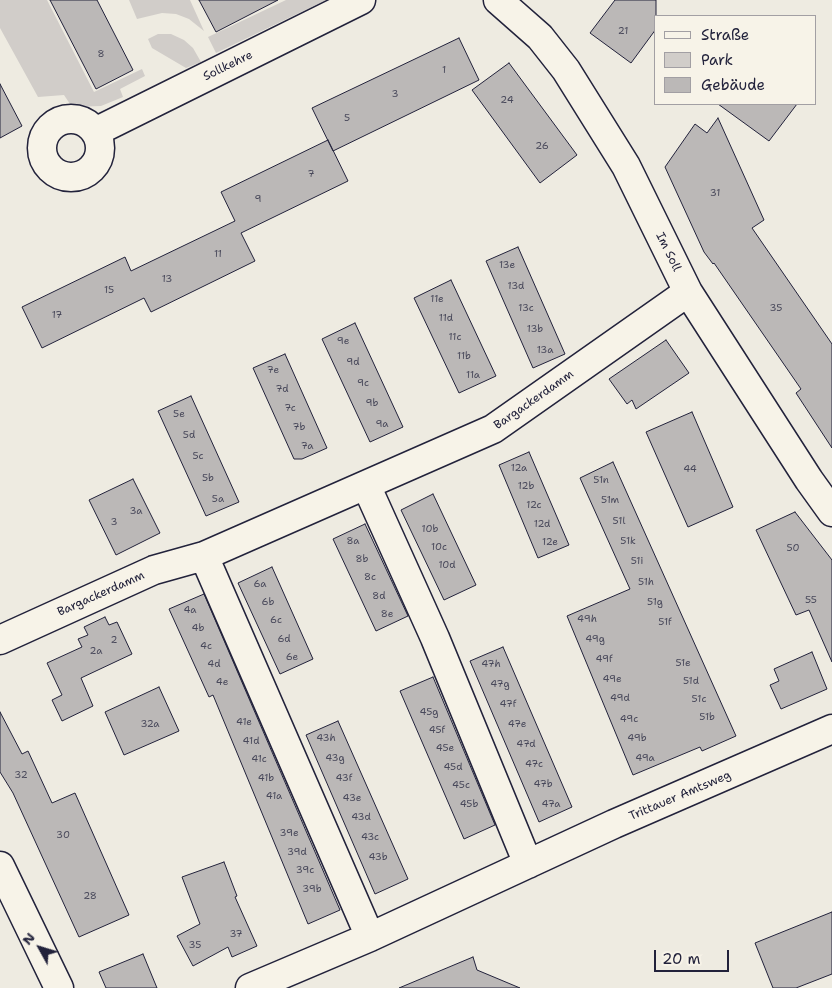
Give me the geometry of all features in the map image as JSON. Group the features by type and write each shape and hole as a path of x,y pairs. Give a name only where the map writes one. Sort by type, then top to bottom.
{"street":[{"name":"Sollkehre","path":"95,132 361,0"},
{"name":"Im Soll","path":"498,0 540,37 566,70 626,166 688,292 809,480 832,512"},
{"name":"Bargackerdamm","path":"0,640 154,570 204,556 493,429 688,292"},
{"path":"366,485 434,638 528,864"},
{"path":"204,556 370,937"},
{"name":"Trittauer Amtsweg","path":"250,988 370,937 528,864 832,729"},
{"path":"0,866 59,988"}],"green space":[{"path":"0,0 47,0 94,92 142,69 145,76 120,89 123,97 101,106 72,107 64,95 38,97 0,28"},
{"path":"129,0 190,0 204,31 189,19 176,14 162,13 137,19"},
{"path":"286,0 326,0 216,53 208,37"},
{"path":"158,34 171,34 184,40 193,48 201,62 186,68 152,48 148,39"}],"building":[{"path":"50,0 97,0 133,70 96,89"},
{"path":"199,0 278,0 216,32"},
{"path":"615,0 656,0 654,32 631,63 590,33"},
{"path":"459,38 479,80 333,151 312,108"},
{"path":"509,63 577,155 540,183 472,90"},
{"path":"0,84 22,126 0,138"},
{"path":"719,105 796,105 769,141"},
{"path":"718,118 764,220 752,228 832,344 832,448 796,393 801,389 714,263 704,252 665,167 695,124 707,133"},
{"path":"328,140 348,181 241,233 255,261 151,312 144,298 42,348 22,307 125,257 131,271 235,221 221,192"},
{"path":"518,247 565,354 533,368 486,261"},
{"path":"451,280 496,376 459,393 414,298"},
{"path":"355,323 403,427 370,442 322,339"},
{"path":"666,340 689,373 636,409 632,400 627,404 609,379"},
{"path":"285,354 327,448 302,459 294,459 253,368"},
{"path":"191,396 239,502 206,516 158,411"},
{"path":"692,412 733,507 688,527 646,432"},
{"path":"529,452 569,545 538,558 499,465"},
{"path":"613,462 736,736 702,751 700,747 633,775 567,616 630,589 580,478"},
{"path":"133,479 160,533 116,555 89,500"},
{"path":"433,494 476,585 444,600 401,510"},
{"path":"795,512 832,560 832,662 809,610 796,615 756,530"},
{"path":"365,524 408,616 376,631 333,539"},
{"path":"272,567 313,659 280,674 238,583"},
{"path":"204,594 340,910 308,924 213,695 209,697 169,609"},
{"path":"105,617 109,625 117,622 132,654 81,678 93,706 62,721 52,700 62,695 47,663 82,647 78,639 88,635 84,627"},
{"path":"503,647 572,807 539,822 470,661"},
{"path":"812,652 827,689 781,709 770,685 779,681 774,669"},
{"path":"433,677 495,825 464,839 400,691"},
{"path":"159,687 179,731 124,755 105,712"},
{"path":"0,712 22,754 28,751 52,803 75,793 129,915 79,937 13,793 0,772"},
{"path":"338,721 408,879 375,894 306,735"},
{"path":"224,862 237,896 235,897 257,946 232,957 228,947 193,966 177,936 200,924 182,877"},
{"path":"832,912 832,974 796,988 773,988 755,943"},
{"path":"143,954 157,988 106,988 99,972"},
{"path":"473,957 477,970 520,988 399,988"}]}
